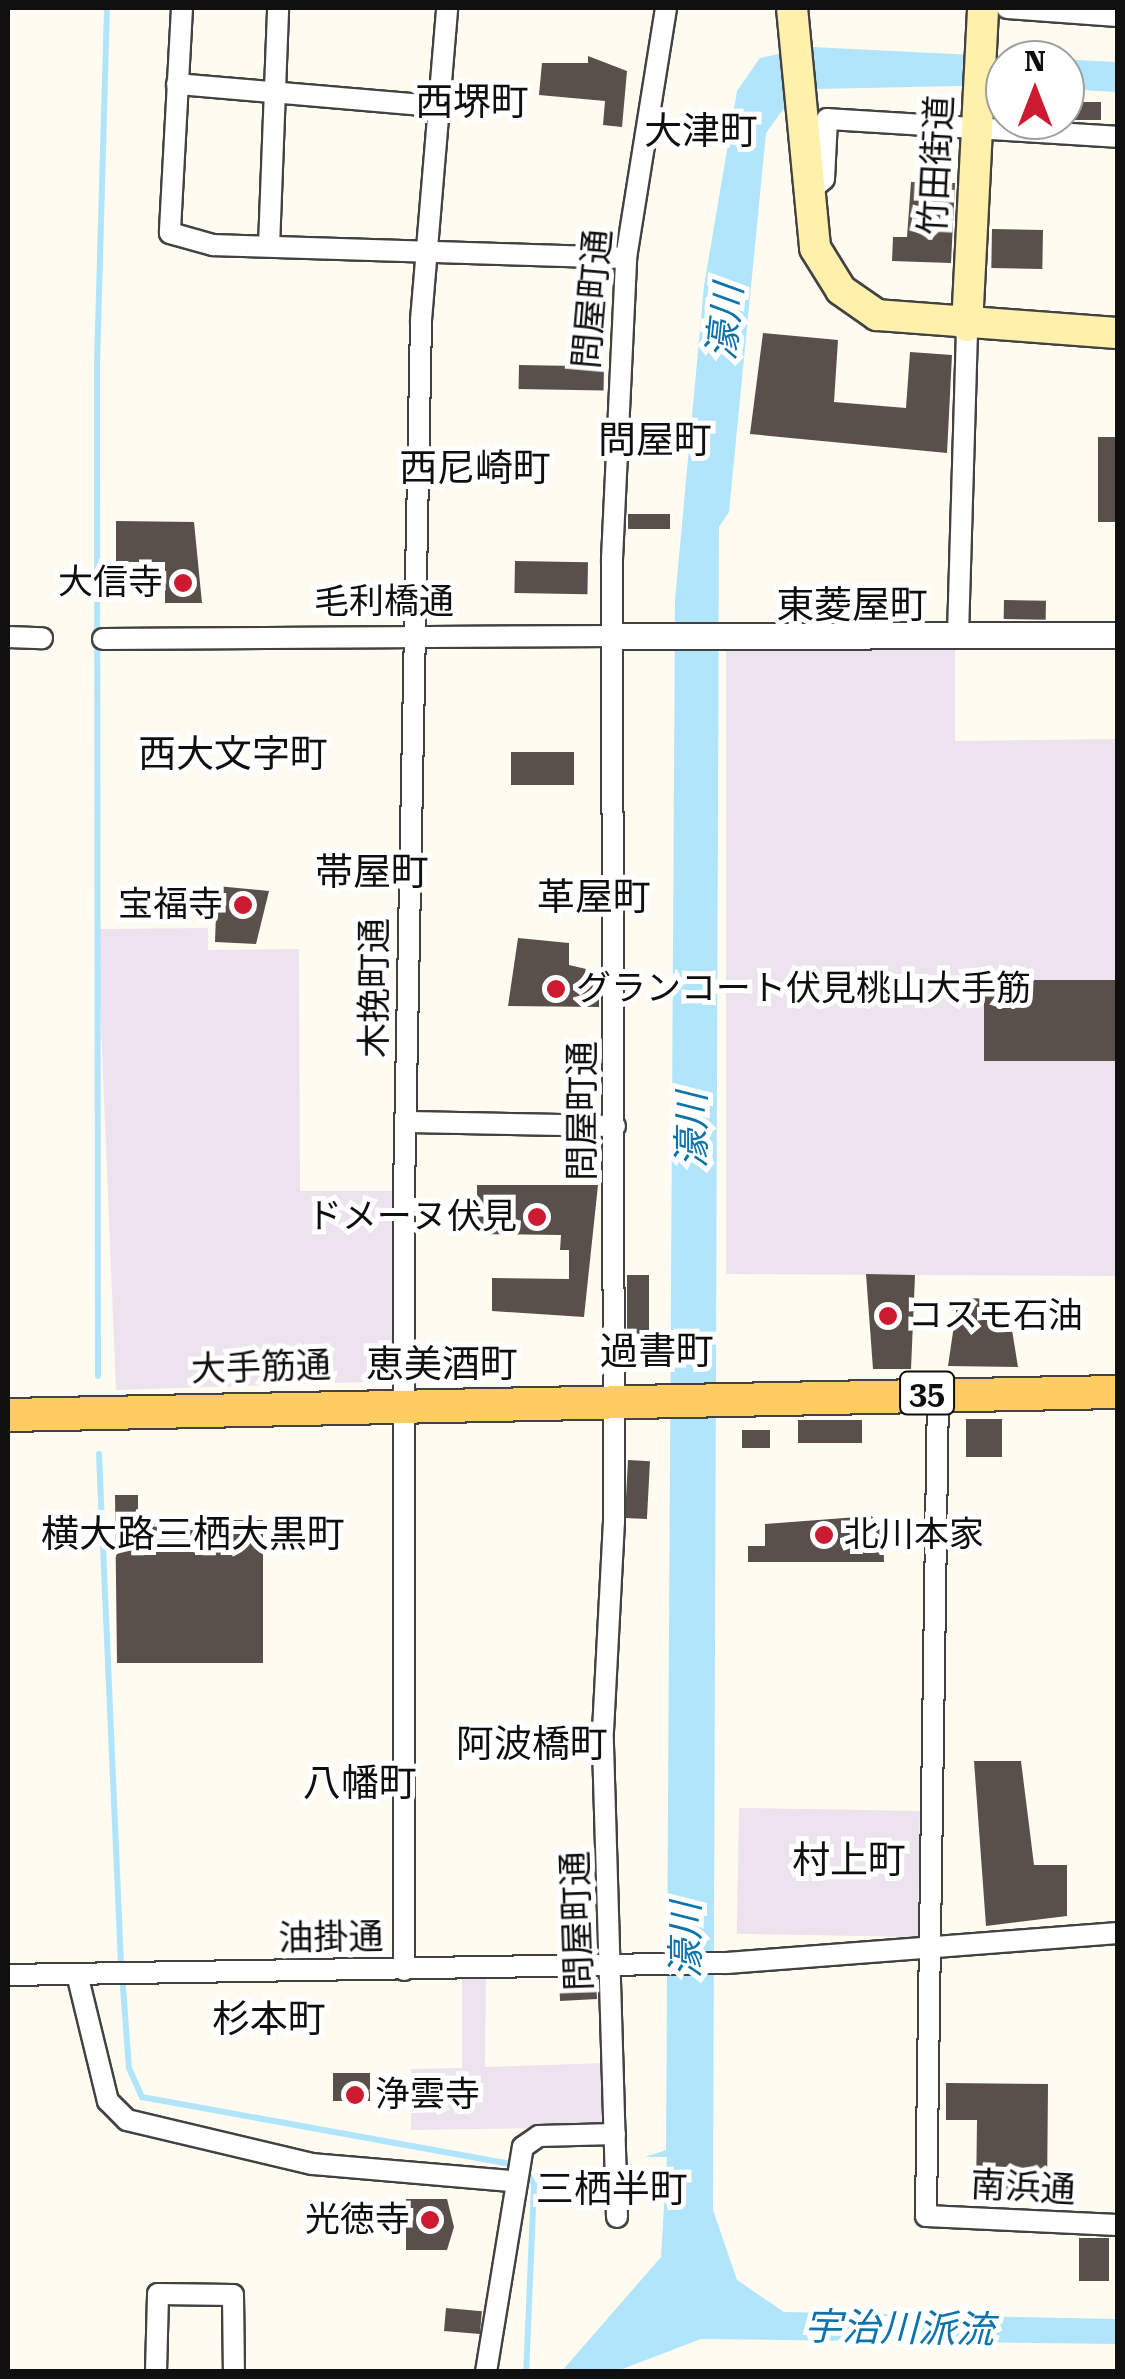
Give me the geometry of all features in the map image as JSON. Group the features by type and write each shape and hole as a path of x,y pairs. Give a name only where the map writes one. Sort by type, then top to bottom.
{"main road":[{"name":"竹田街道","path":"967,326 983,8"},
{"path":"793,18 815,248 841,290 877,315 967,326 1118,333"},
{"name":"大手筋通","path":"15,1415 737,1396 1118,1392"}],"street":[{"path":"182,8 170,232 270,246 626,258"},
{"path":"270,246 278,8"},
{"name":"木挽町通","path":"404,1970 406,1122 423,249 433,106 447,8"},
{"name":"問屋町通","path":"618,2217 603,1731 615,1400 614,636 626,258 666,8"},
{"path":"1007,8 1118,16"},
{"path":"177,84 433,106"},
{"path":"810,191 824,179 827,119 1118,138"},
{"path":"967,326 958,634 1118,636"},
{"name":"毛利橋通","path":"103,639 614,636 664,632 958,634"},
{"path":"8,636 36,637"},
{"path":"406,1122 615,1126"},
{"path":"938,1393 929,1946 1118,1933"},
{"name":"油掛通","path":"12,1975 727,1963 929,1946"},
{"name":"南浜通","path":"929,1946 926,2216 1118,2225"},
{"path":"77,1974 108,2101 127,2120 312,2164 514,2171"},
{"path":"486,2372 514,2171 538,2136 615,2134"},
{"path":"156,2372 158,2294 233,2295 234,2372"}],"shaded area":[{"path":"955,645 955,741 1117,739 1117,1276 726,1274 726,646"},
{"path":"208,928 208,950 299,949 300,1191 404,1191 398,1381 116,1390 97,929"},
{"path":"739,1808 920,1811 918,1937 737,1934"},
{"path":"486,1977 485,2067 606,2063 606,2127 411,2130 411,2069 462,2068 462,1978"}],"water":[{"path":"812,47 985,56 985,85 817,89 788,103 766,133 729,512 719,527 713,2210 737,2280 784,2312 1117,2319 1117,2344 701,2339 617,2371 561,2372 661,2257 667,2157 645,2157 666,2150 675,600 704,286 737,91 760,58"},
{"path":"1085,60 1117,62 1117,92 1085,90"}],"building":[{"path":"588,56 627,71 622,127 603,125 605,101 539,95 542,63 588,63"},
{"path":"1085,102 1101,102 1101,120 1085,120"},
{"path":"911,182 955,183 951,263 892,261 893,237 907,237"},
{"path":"992,229 1043,230 1042,269 991,268"},
{"path":"763,333 838,340 834,402 906,408 910,352 952,355 947,453 750,434"},
{"path":"519,365 604,366 604,390 519,389"},
{"path":"1098,437 1118,437 1118,522 1098,522"},
{"path":"628,514 670,514 670,529 628,529"},
{"name":"大信寺","path":"116,521 194,522 202,603 165,603 165,562 116,562"},
{"path":"515,561 588,562 587,594 514,593"},
{"path":"1004,600 1046,601 1046,620 1004,619"},
{"path":"511,752 574,752 574,785 511,785"},
{"name":"宝福寺","path":"217,886 269,891 256,944 215,942"},
{"name":"グランコート伏見桃山大手筋","path":"518,938 569,943 569,965 599,972 599,1007 508,1006"},
{"path":"984,980 1118,980 1118,1061 984,1061"},
{"name":"ドメーヌ伏見","path":"477,1185 598,1185 584,1317 492,1311 492,1278 569,1279 569,1250 560,1250 561,1235 477,1234"},
{"name":"コスモ石油","path":"866,1274 915,1275 911,1369 873,1369"},
{"path":"627,1275 649,1275 649,1338 627,1338"},
{"path":"958,1298 1007,1299 1018,1367 948,1366"},
{"path":"966,1419 1002,1419 1002,1457 966,1457"},
{"path":"798,1420 862,1420 862,1443 798,1443"},
{"path":"742,1430 770,1430 770,1448 742,1448"},
{"path":"628,1460 650,1461 647,1519 625,1518"},
{"path":"115,1495 138,1495 138,1520 263,1520 263,1663 117,1663"},
{"name":"北川本家","path":"871,1516 883,1522 884,1562 748,1562 748,1546 765,1546 765,1524"},
{"path":"974,1761 1021,1761 1034,1865 1067,1865 1067,1916 986,1926"},
{"path":"596,1979 597,1999 560,2001 559,1981"},
{"path":"333,2073 370,2073 370,2101 333,2101"},
{"path":"946,2083 1048,2084 1047,2197 976,2197 977,2120 946,2120"},
{"name":"光徳寺","path":"406,2199 447,2199 454,2227 447,2250 406,2250"},
{"path":"1079,2238 1109,2238 1109,2281 1079,2281"},
{"path":"446,2308 482,2311 480,2334 444,2331"}],"waterway":[{"path":"98,1376 97,365 107,8"},
{"path":"99,1454 121,1963"},
{"path":"123,1987 129,2068 142,2097 515,2165"},
{"path":"526,2171 534,2185 526,2372"}],"place":[{"name":"大信寺","path":"183,583"},
{"name":"宝福寺","path":"243,905"},
{"name":"グランコート伏見桃山大手筋","path":"556,989"},
{"name":"ドメーヌ伏見","path":"537,1217"},
{"name":"コスモ石油","path":"888,1316"},
{"name":"北川本家","path":"824,1535"},
{"name":"浄雲寺","path":"355,2095"},
{"name":"光徳寺","path":"430,2220"}],"district":[{"name":"西堺町","path":"472,103"},
{"name":"大津町","path":"701,132"},
{"name":"問屋町","path":"655,441"},
{"name":"西尼崎町","path":"475,469"},
{"name":"東菱屋町","path":"852,606"},
{"name":"西大文字町","path":"233,755"},
{"name":"帯屋町","path":"372,873"},
{"name":"革屋町","path":"594,898"},
{"name":"過書町","path":"657,1352"},
{"name":"恵美酒町","path":"442,1365"},
{"name":"横大路三栖大黒町","path":"193,1535"},
{"name":"阿波橋町","path":"532,1745"},
{"name":"八幡町","path":"360,1784"},
{"name":"村上町","path":"849,1861"},
{"name":"杉本町","path":"269,2020"},
{"name":"三栖半町","path":"612,2190"}],"water label":[{"name":"濠川","path":"726,322"},
{"name":"濠川","path":"693,1130"},
{"name":"濠川","path":"687,1940"},
{"name":"宇治川派流","path":"899,2329"}]}
